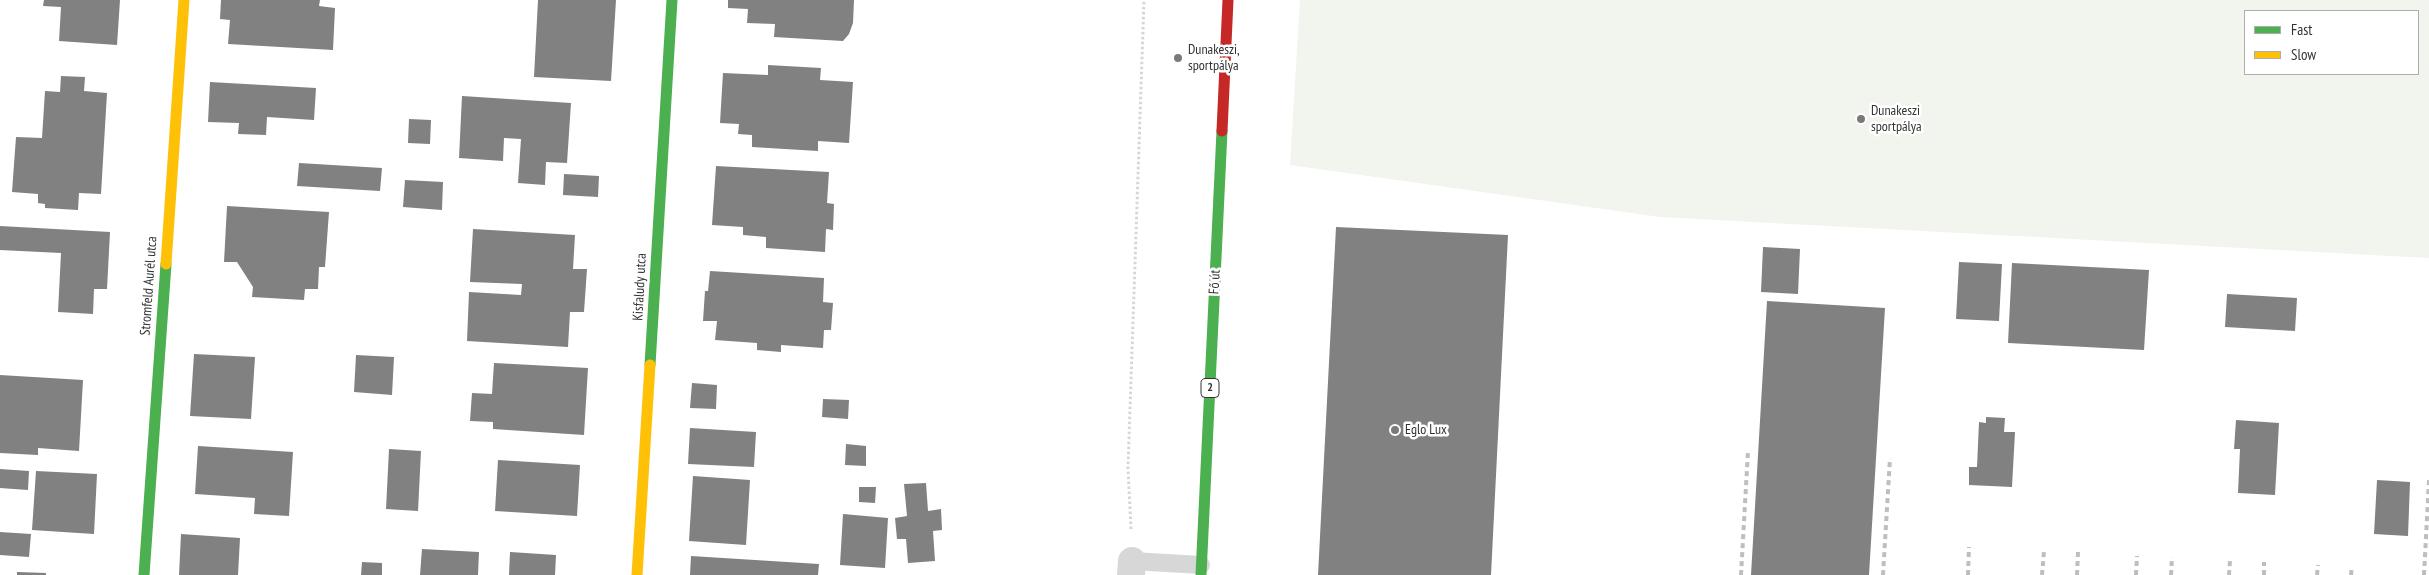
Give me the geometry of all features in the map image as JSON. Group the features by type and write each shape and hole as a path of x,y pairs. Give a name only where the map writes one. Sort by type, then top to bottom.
{"street":[{"name":"Stromfeld Aurél utca","path":"144,575 184,0"},
{"name":"Kisfaludy utca","path":"637,575 672,0"},
{"name":"Fő út","path":"1201,570 1228,0"}],"lane":[{"name":"Fő út","path":"1132,568 1201,570"}],"path":[{"path":"1132,568 1128,468 1144,0"}],"shaded area":[{"name":"Dunakeszi sportpálya","path":"1300,0 2429,0 2429,258 1660,217 1290,165"}],"building":[{"path":"44,0 120,0 117,45 59,41 61,7 43,6"},
{"path":"221,0 320,0 319,6 335,8 333,50 228,44 230,20 220,19"},
{"path":"538,0 616,0 611,81 534,77"},
{"path":"728,0 854,0 853,23 849,34 843,41 774,37 775,24 747,23 748,9 728,8"},
{"path":"768,65 821,68 820,80 853,82 849,143 818,141 818,151 752,147 752,135 738,134 739,124 720,123 723,73 768,75"},
{"path":"61,76 85,77 84,91 107,93 101,194 79,193 78,210 45,208 45,204 38,203 38,194 12,192 16,137 42,138 45,91 60,92"},
{"path":"210,82 316,88 314,120 267,117 266,135 238,134 239,123 208,122"},
{"path":"462,96 571,103 567,163 546,162 545,185 518,183 521,139 504,138 503,161 459,158"},
{"path":"409,119 431,120 430,144 408,143"},
{"path":"299,163 382,168 380,191 297,186"},
{"path":"716,166 829,172 827,203 834,204 833,230 826,229 825,252 766,248 766,237 743,235 743,227 712,225"},
{"path":"564,174 599,176 598,197 563,195"},
{"path":"405,180 443,182 442,210 403,207"},
{"path":"227,206 329,212 325,267 319,267 318,289 305,289 304,300 252,297 253,287 237,262 224,262"},
{"path":"0,226 110,232 107,289 94,289 93,314 58,312 61,253 0,250"},
{"path":"1336,227 1508,235 1491,575 1318,575"},
{"path":"473,229 575,235 573,269 587,269 584,312 570,312 568,347 467,341 469,292 521,295 522,284 470,282"},
{"path":"1763,247 1800,249 1798,294 1761,292"},
{"path":"1959,262 2002,264 1999,321 1956,319"},
{"path":"2012,263 2149,270 2144,350 2008,343"},
{"path":"710,271 824,278 823,302 833,303 831,330 824,330 823,348 781,345 781,352 757,350 757,343 715,340 717,321 703,321 705,291 708,291"},
{"path":"2227,294 2297,298 2295,331 2225,327"},
{"path":"1767,301 1885,308 1869,575 1751,575"},
{"path":"194,354 255,357 251,419 190,416"},
{"path":"356,355 394,357 392,395 354,392"},
{"path":"494,363 588,368 584,435 493,429 493,422 470,421 472,393 492,394"},
{"path":"0,375 83,380 79,451 38,448 38,455 0,453"},
{"path":"692,383 717,385 716,409 690,408"},
{"path":"823,399 849,400 848,419 822,417"},
{"path":"1986,417 2005,418 2004,432 2015,432 2012,487 1969,485 1969,467 1977,467 1979,422 1986,423"},
{"path":"2236,420 2279,423 2275,495 2238,493 2240,449 2234,449"},
{"path":"690,428 756,432 754,467 688,464"},
{"path":"846,444 866,446 866,466 845,465"},
{"path":"198,446 293,452 289,516 254,514 255,498 195,494"},
{"path":"389,449 421,451 418,511 386,509"},
{"path":"498,460 580,465 577,516 495,511"},
{"path":"0,469 29,471 28,490 0,488"},
{"path":"36,471 97,474 94,534 32,530"},
{"path":"693,476 750,480 746,545 689,541"},
{"path":"2377,480 2410,482 2408,536 2374,534"},
{"path":"926,483 928,511 941,509 942,530 933,531 935,561 908,563 906,539 897,539 895,518 907,516 904,484"},
{"path":"859,487 876,487 875,503 859,502"},
{"path":"843,514 888,518 885,568 840,565"},
{"path":"0,532 31,534 29,557 0,555"},
{"path":"181,534 240,538 238,575 179,575"},
{"path":"422,549 479,552 478,575 420,575"},
{"path":"510,552 556,555 555,575 509,575"},
{"path":"691,556 819,564 818,575 690,575"},
{"path":"362,562 382,563 382,575 361,575"},
{"path":"17,572 46,573 46,575 17,575"}],"railway":[{"path":"1741,575 1748,451"},
{"path":"1883,575 1890,458"},
{"path":"2424,575 2429,480"},
{"path":"1968,575 1969,547"},
{"path":"2042,575 2044,551"},
{"path":"2077,575 2078,552"},
{"path":"2136,575 2137,556"},
{"path":"2171,575 2172,557"},
{"path":"2229,575 2230,560"},
{"path":"2264,562 2264,575"},
{"path":"2317,575 2318,565"},
{"path":"2351,575 2352,566"}],"traffic: fast":[{"path":"650,365 672,0"},
{"path":"1201,575 1222,131"},
{"path":"144,575 166,264"}],"traffic: slow":[{"path":"166,264 184,0"},
{"path":"637,575 650,365"}],"traffic: jam":[{"path":"1222,131 1228,0"}],"place":[{"name":"Dunakeszi, sportpálya","path":"1178,58"},
{"name":"Dunakeszi sportpálya","path":"1861,119"},
{"name":"Eglo Lux","path":"1395,430"}]}
